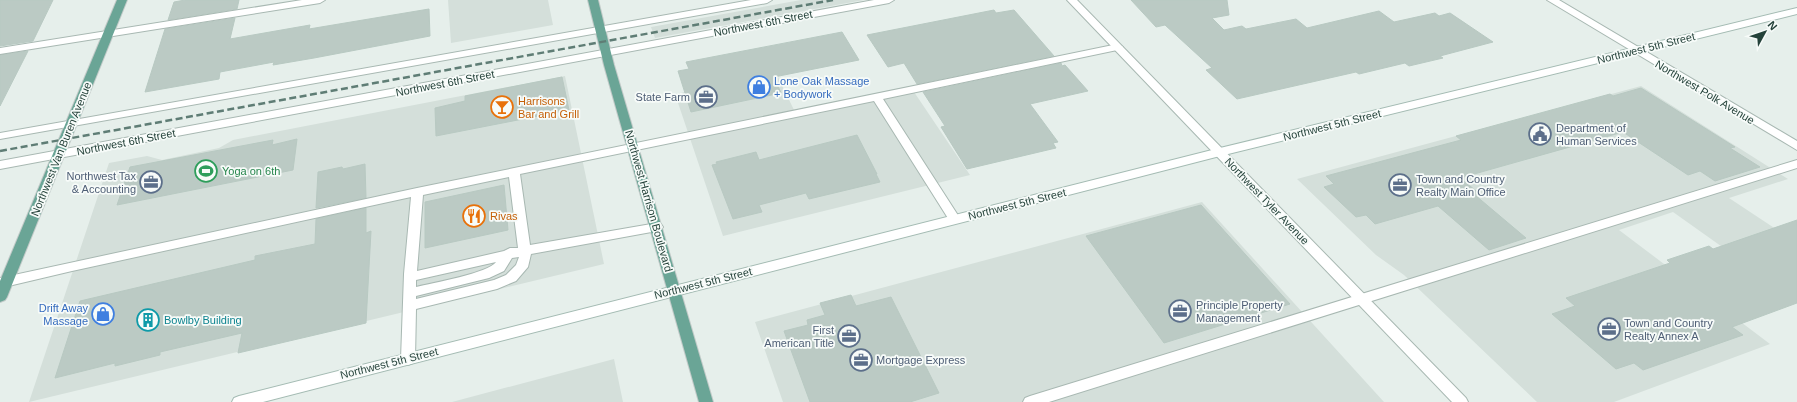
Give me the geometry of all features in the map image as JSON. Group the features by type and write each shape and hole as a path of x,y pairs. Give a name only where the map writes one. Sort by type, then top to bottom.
{"main road":[{"name":"Northwest Van Buren Avenue","path":"0,298 3,283 122,0"},
{"name":"Northwest Harrison Boulevard","path":"593,0 606,53 706,402"}],"street":[{"path":"0,51 320,0"},
{"name":"Northwest 6th Street","path":"0,136 72,122 767,0"},
{"name":"Northwest 6th Street","path":"0,165 889,0"},
{"name":"Northwest Tyler Avenue","path":"1072,0 1461,402"},
{"name":"Northwest Polk Avenue","path":"1552,0 1797,146"},
{"name":"Northwest 5th Street","path":"239,402 1220,152 1797,10"},
{"path":"3,283 72,266 417,192 1118,47"},
{"path":"877,98 955,220"},
{"path":"1030,402 1797,164"},
{"path":"410,299 497,284 511,278 522,268 525,257 514,172"},
{"path":"408,358 410,275 417,192"},
{"path":"410,275 524,251 657,227"},
{"path":"410,299 484,275 499,268 522,231"}],"shaded area":[{"path":"448,0 548,0 553,25 451,43"},
{"path":"801,0 864,0 655,38 651,27"},
{"path":"777,75 794,110 910,86 970,175 723,236 675,94"},
{"path":"565,76 604,264 29,402 109,163 147,156 162,160 219,148 233,140"},
{"path":"1641,86 1788,179 1729,198 1797,243 1797,300 1673,212 1619,230 1770,344 1614,402 1537,402 1404,275 1376,255 1297,179"},
{"path":"1202,202 1384,402 783,402 755,322"},
{"path":"614,359 623,402 452,402"}],"building":[{"path":"0,0 53,0 33,41 0,46"},
{"path":"185,0 239,0 237,9 168,20 174,2"},
{"path":"1131,0 1227,0 1229,15 1212,18 1224,30 1242,26 1246,29 1296,19 1307,28 1379,11 1394,22 1435,13 1439,16 1450,13 1493,42 1440,56 1443,58 1409,66 1405,63 1359,74 1356,72 1237,99 1206,70 1212,68 1165,25 1156,27"},
{"path":"429,9 430,36 314,58 273,65 274,62 220,72 219,79 145,92 165,29 235,18 230,39 310,25 309,29"},
{"path":"994,10 996,13 1014,10 1054,56 917,84 904,63 888,67 867,35"},
{"path":"842,32 859,60 774,77 781,93 691,112 678,71 689,69 686,62"},
{"path":"28,51 0,106 0,55"},
{"path":"1061,63 1062,66 1065,65 1088,91 1030,104 1058,142 1053,143 1056,148 967,169 941,127 945,126 923,92"},
{"path":"562,77 569,110 436,136 435,108 465,101 465,96"},
{"path":"1641,88 1735,147 1730,148 1760,167 1715,181 1700,171 1688,175 1623,132 1460,178 1480,194 1475,195 1526,238 1489,250 1438,206 1375,224 1366,215 1356,217 1324,187 1334,184 1326,176 1461,140 1456,136 1610,94 1613,96"},
{"path":"857,135 880,182 809,199 806,193 759,205 762,212 733,219 712,165 717,164 716,162 756,152 759,160"},
{"path":"297,139 293,170 117,205 130,167 273,140 272,145"},
{"path":"365,164 366,198 316,208 318,172 342,167 343,169"},
{"path":"504,185 508,230 425,248 425,202"},
{"path":"1201,205 1290,304 1164,343 1086,236"},
{"path":"366,208 366,233 371,231 366,323 238,353 242,333 160,352 160,355 115,366 115,363 55,378 80,301 255,260 255,256 315,244 316,219"},
{"path":"1797,220 1797,303 1732,327 1743,335 1643,370 1634,363 1616,369 1552,314 1575,306 1566,298 1670,263 1667,260 1709,246 1713,249"},
{"path":"851,295 856,306 891,297 939,393 910,402 810,402 784,331 808,325 807,320 825,315 820,303"}],"railway":[{"path":"0,151 833,0"}],"place":[{"name":"Lone Oak Massage + Bodywork","path":"759,87"},
{"name":"State Farm","path":"706,97"},
{"name":"Harrisons Bar and Grill","path":"502,107"},
{"name":"Department of Human Services","path":"1540,134"},
{"name":"Yoga on 6th","path":"206,171"},
{"name":"Northwest Tax & Accounting","path":"151,182"},
{"name":"Town and Country Realty Main Office","path":"1400,185"},
{"name":"Rivas","path":"474,216"},
{"name":"Principle Property Management","path":"1180,311"},
{"name":"Drift Away Massage","path":"103,314"},
{"name":"Bowlby Building","path":"148,320"},
{"name":"Town and Country Realty Annex A","path":"1609,329"},
{"name":"First American Title","path":"849,336"},
{"name":"Mortgage Express","path":"861,360"}]}
